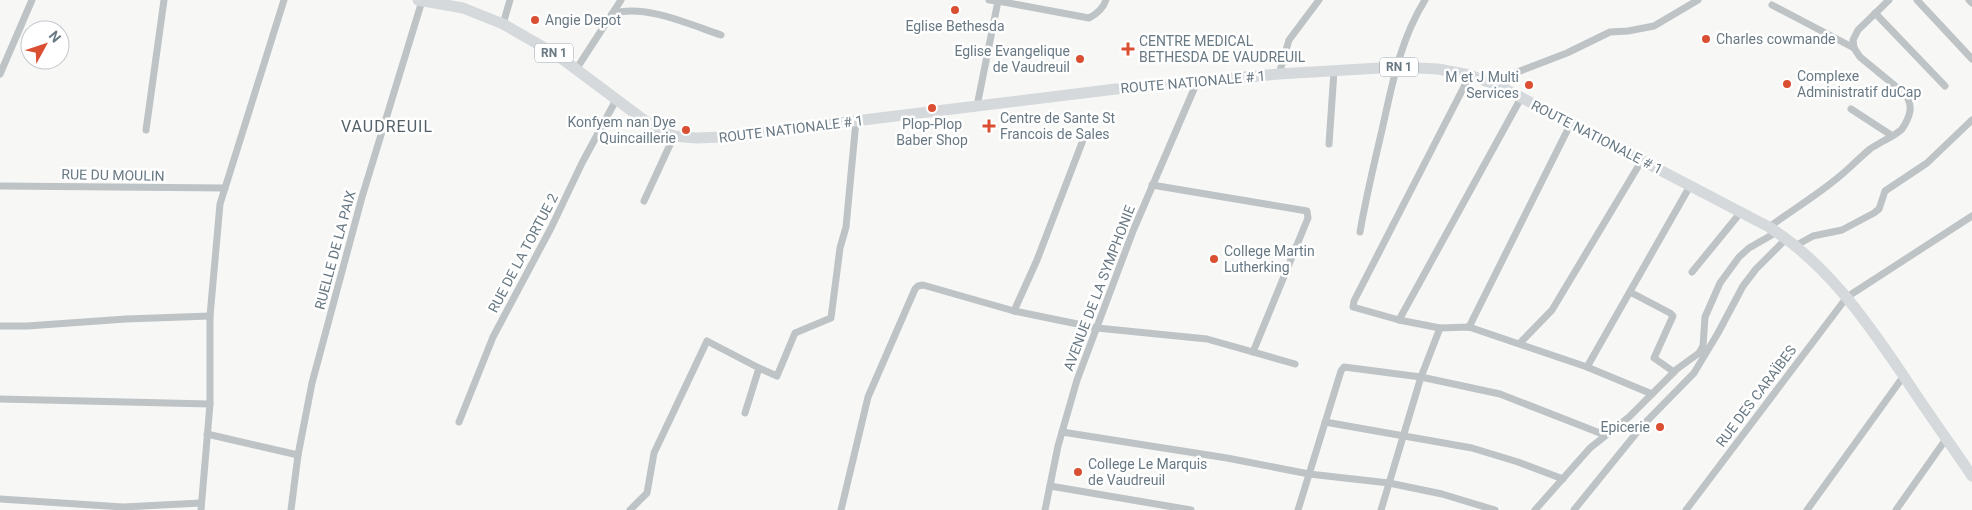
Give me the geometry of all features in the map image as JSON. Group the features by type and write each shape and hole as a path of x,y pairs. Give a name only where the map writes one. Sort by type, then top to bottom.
{"main road":[{"name":"ROUTE NATIONALE # 1","path":"418,0 463,8 503,24 578,68 616,100 652,126 674,136 696,138 724,138 1079,93 1279,74 1396,67 1438,69 1470,75 1504,88 1741,212 1782,236 1817,264 1867,322 1972,476"}],"street":[{"path":"0,74 32,0"},
{"path":"146,130 164,0"},
{"path":"0,499 123,508 201,507 210,404 210,316 220,204 284,0"},
{"path":"503,24 510,0"},
{"path":"578,68 621,0"},
{"path":"989,0 1089,18 1101,10 1106,0"},
{"path":"1279,74 1289,40 1319,0"},
{"path":"1360,232 1368,187 1396,67 1413,20 1425,0"},
{"path":"1504,88 1512,74 1567,53 1610,32 1654,26 1698,0"},
{"path":"1574,510 1642,426 1694,373 1743,286 1782,236 1835,180 1870,149 1891,135 1898,133 1902,128 1910,111 1910,102 1905,94 1860,57 1854,48 1853,40 1858,30 1889,0"},
{"path":"1917,0 1972,59"},
{"name":"RUELLE DE LA PAIX","path":"291,510 298,454 312,383 362,198 422,1"},
{"path":"977,106 998,1"},
{"path":"1772,6 1854,48"},
{"path":"612,14 622,11 669,18 722,36"},
{"path":"1875,13 1945,86"},
{"path":"1329,144 1334,71"},
{"path":"1470,75 1352,304 1355,309 1399,320 1440,328 1469,327 1587,367 1652,394"},
{"name":"AVENUE DE LA SYMPHONIE","path":"1045,510 1062,432 1077,380 1129,240 1197,82"},
{"path":"1399,320 1521,98"},
{"name":"RUE DE LA TORTUE 2","path":"459,422 493,338 552,228 582,163 616,100"},
{"path":"1851,109 1891,135"},
{"path":"630,510 647,493 654,453 707,341 777,376 795,333 831,318 840,248 846,227 856,122"},
{"path":"1469,327 1571,123"},
{"path":"1536,510 1590,448 1628,418 1674,372 1699,353 1703,346 1705,317 1712,297 1739,257 1749,248 1782,236 1813,236 1842,230 1874,213 1879,209 1885,192 1927,163 1970,124"},
{"path":"644,201 674,136"},
{"path":"1014,311 1037,260 1083,140"},
{"path":"1520,343 1552,310 1642,160"},
{"path":"1152,185 1307,211 1308,218 1252,352"},
{"name":"RUE DU MOULIN","path":"0,186 225,188"},
{"path":"1587,367 1690,186"},
{"path":"1692,272 1741,212"},
{"name":"RUE DES CARAÏBES","path":"1686,510 1847,297 1972,216"},
{"path":"841,510 868,397 915,289 918,286 924,285 1014,311 1097,328 1207,339 1295,364"},
{"path":"1630,292 1673,316 1654,358 1674,372"},
{"path":"0,326 210,316"},
{"path":"1381,510 1421,377 1440,328"},
{"path":"1298,510 1341,371 1344,367 1421,377 1500,394 1605,435"},
{"path":"745,413 759,368"},
{"path":"1807,510 1903,377"},
{"path":"0,399 210,404"},
{"path":"1325,422 1472,448 1518,462 1563,479"},
{"path":"1062,432 1227,458 1309,474 1389,484 1442,494 1495,510"},
{"path":"207,434 298,454"},
{"path":"1896,510 1946,439"},
{"path":"1050,486 1191,510"},
{"path":"35,510 37,502"}],"place":[{"name":"Eglise Bethesda","path":"955,10"},
{"name":"Angie Depot","path":"535,20"},
{"name":"Charles cowmande","path":"1706,39"},
{"name":"CENTRE MEDICAL BETHESDA DE VAUDREUIL","path":"1128,49"},
{"name":"Eglise Evangelique de Vaudreuil","path":"1080,59"},
{"name":"Complexe Administratif duCap","path":"1787,84"},
{"name":"M et J Multi Services","path":"1529,85"},
{"name":"Plop-Plop Baber Shop","path":"932,108"},
{"name":"Centre de Sante St Francois de Sales","path":"989,126"},
{"name":"Konfyem nan Dye Quincaillerie","path":"686,130"},
{"name":"College Martin Lutherking","path":"1214,259"},
{"name":"Epicerie","path":"1660,427"},
{"name":"College Le Marquis de Vaudreuil","path":"1078,472"}],"district":[{"name":"VAUDREUIL","path":"387,126"}]}
